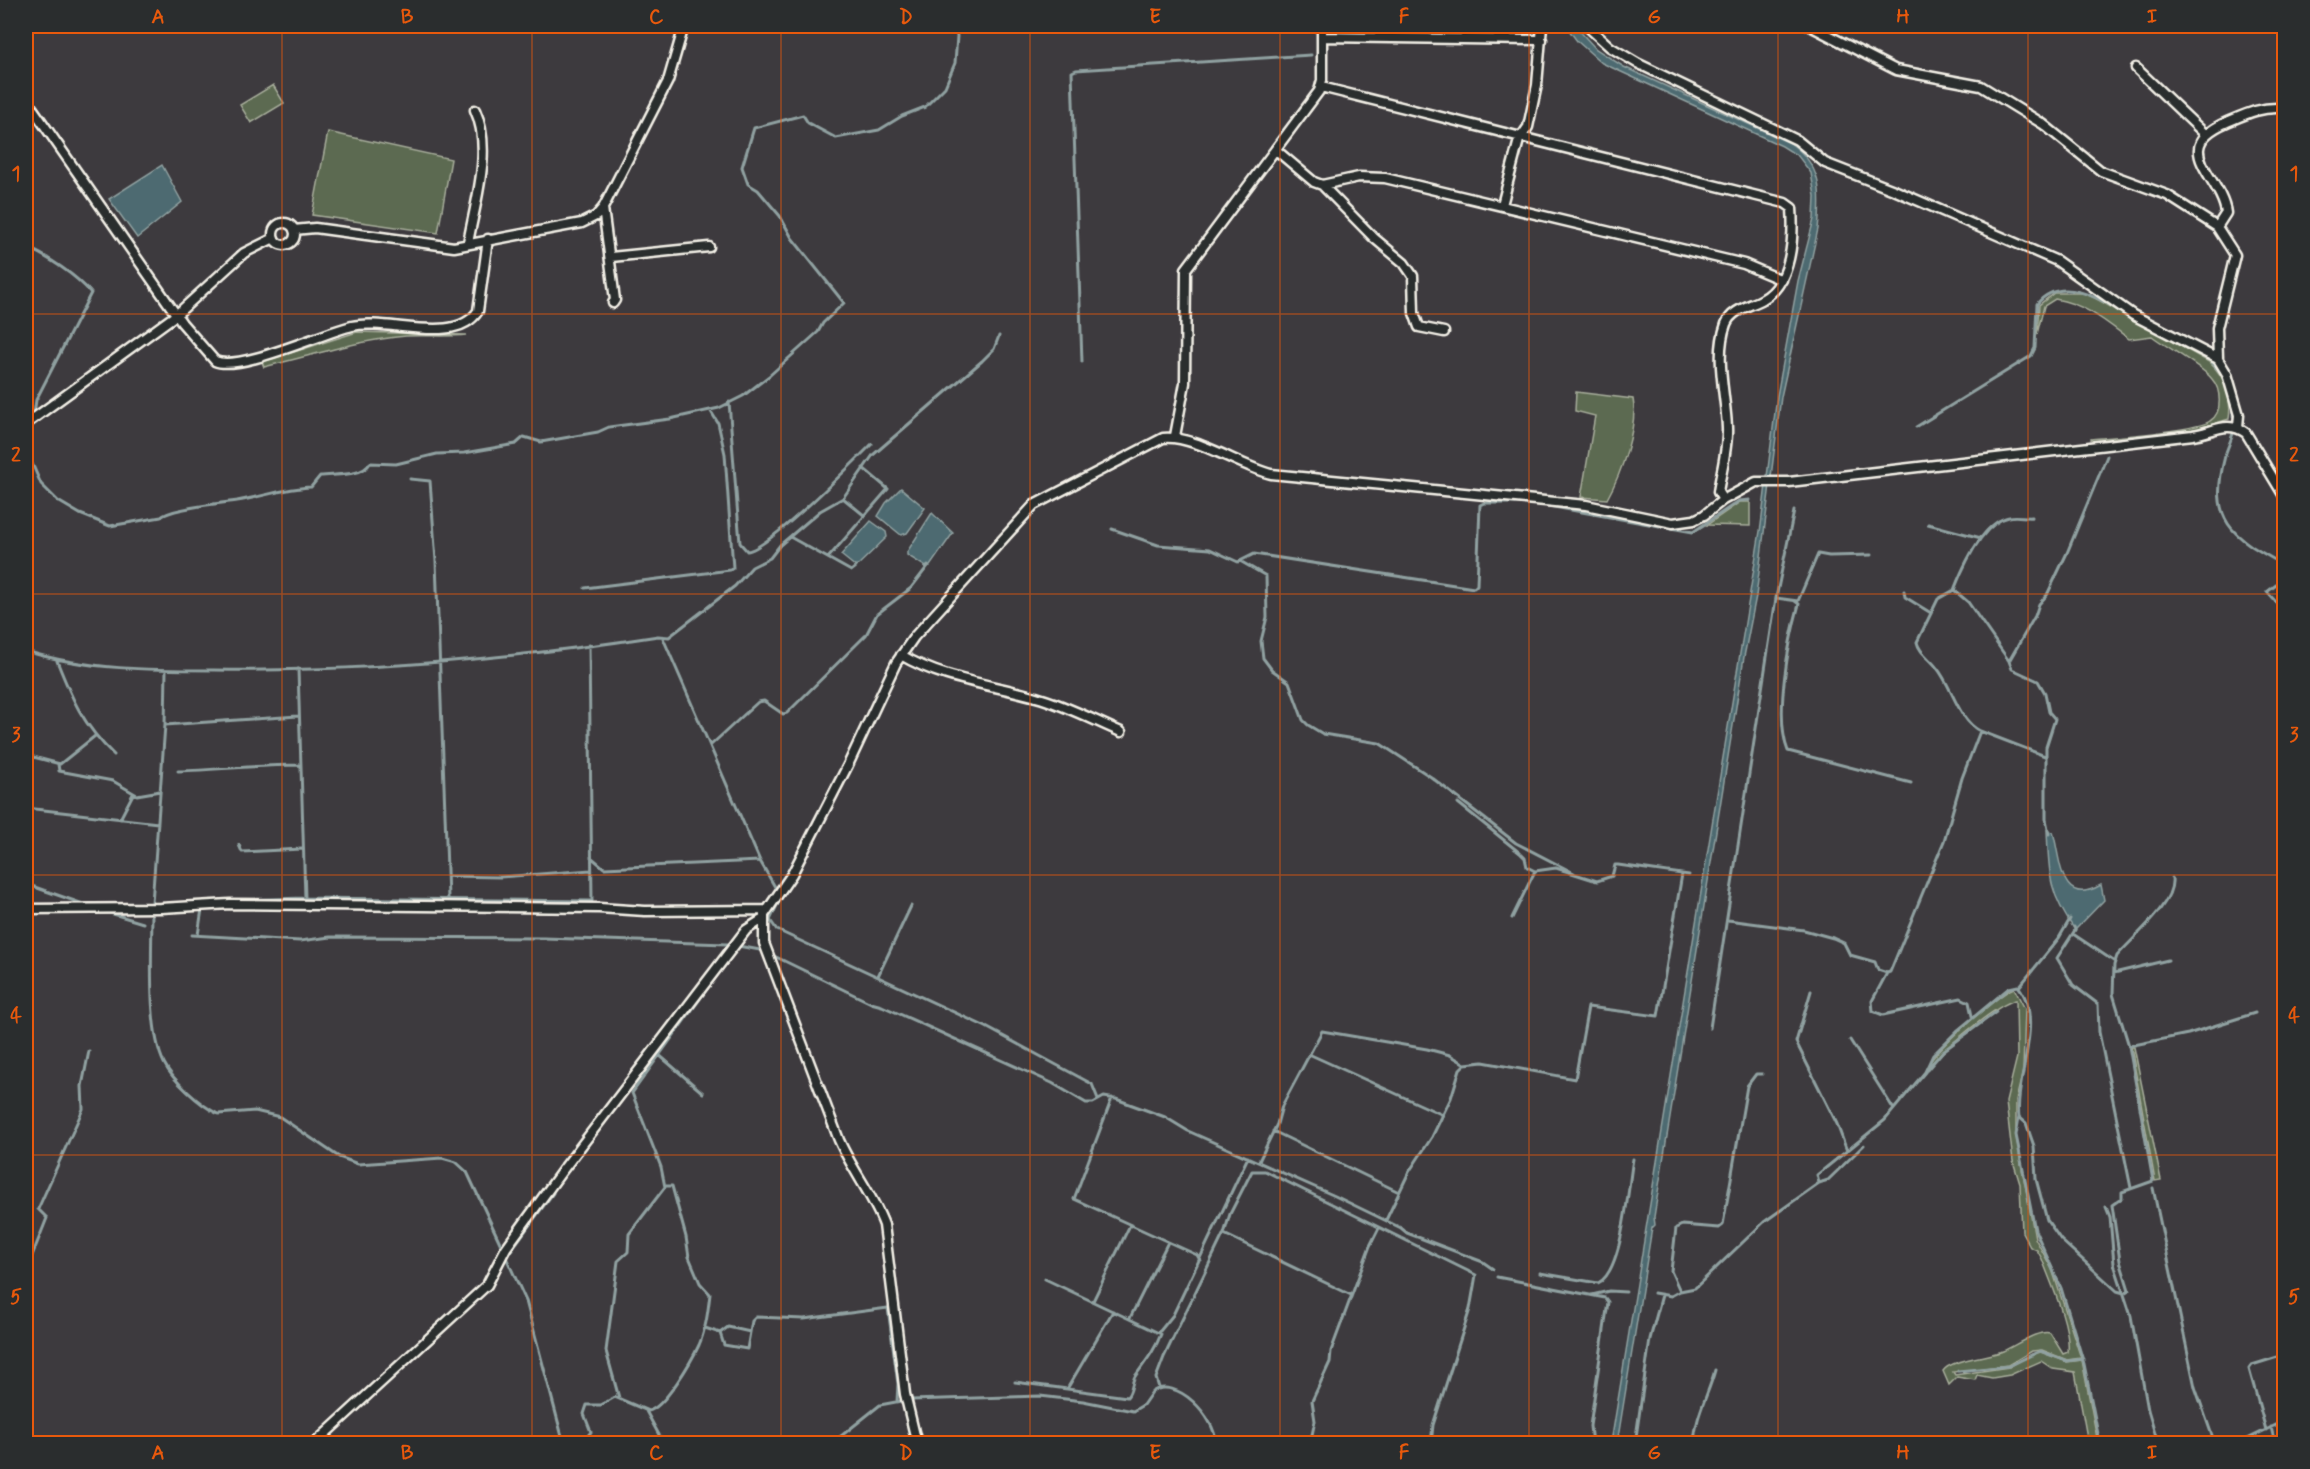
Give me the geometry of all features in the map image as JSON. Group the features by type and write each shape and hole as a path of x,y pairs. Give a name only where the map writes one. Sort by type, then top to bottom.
{"street":[{"path":"294,230 315,228 444,247 582,223 596,216 603,208 668,81 684,26"},
{"path":"1175,436 1185,383 1186,269 1321,87 1322,26"},
{"path":"1502,205 1519,140 1528,127 1537,85 1542,26"},
{"path":"1587,26 1610,46 1637,63 1797,140 1825,163 1894,190 2057,261 2133,315 2218,359"},
{"path":"1810,26 1896,70 1981,86 2043,124 2101,171 2167,195 2217,227 2235,255 2217,328 2218,359 2227,374 2240,414 2238,427"},
{"path":"1322,36 1542,40"},
{"path":"2136,68 2205,134"},
{"path":"1321,87 1785,203 1792,208 1793,226 1782,280 1773,292 1737,311 1726,322 1722,348 1723,402 1727,429 1718,492 1723,500"},
{"path":"26,99 176,315 215,361 222,364 249,359 352,327 378,324 442,329 461,327 473,319 478,311 488,239"},
{"path":"2217,227 2226,213 2225,204 2206,175 2199,154 2200,142 2205,134 2263,107 2280,108"},
{"path":"468,243 482,153 479,118 475,110"},
{"path":"1276,150 1314,182 1322,185 1374,238 1404,263 1413,276 1414,313 1419,327 1444,332"},
{"path":"1322,185 1359,177 1385,178 1744,264 1782,280"},
{"path":"603,208 615,300 613,303"},
{"path":"282,224 289,224 294,230 294,237 290,243 283,245 274,238 274,231 282,224"},
{"path":"26,424 176,315 244,253 274,238"},
{"path":"610,256 709,247"},
{"path":"314,1443 487,1285 506,1248 582,1144 746,930 765,914 792,874 820,822 901,655 1034,505 1163,438 1175,436 1187,439 1248,468 1271,474 1586,505 1673,523 1694,520 1723,500 1756,482 1773,483 2193,435 2227,426 2238,427 2256,445 2284,496"},
{"path":"901,655 934,671 968,682 1040,698 1121,732"},
{"path":"26,909 315,904 599,908 765,914"},
{"path":"765,914 764,943 811,1071 849,1164 878,1207 884,1225 905,1394 916,1443"}],"green space":[{"path":"273,85 284,103 251,123 240,105"},
{"path":"328,132 451,159 438,233 312,215"},
{"path":"2054,293 2084,293 2209,362 2224,381 2230,403 2229,419 2197,429 2092,443 2091,439 2154,433 2202,425 2210,421 2217,412 2219,395 2215,383 2207,374 2152,336 2129,339 2094,314 2066,301 2055,299 2044,306 2037,334 2039,305"},
{"path":"357,332 466,335 388,338 264,367 262,362"},
{"path":"1576,392 1633,399 1631,436 1618,477 1607,499 1581,497 1595,416 1575,411"},
{"path":"1740,502 1750,502 1750,526 1707,525"},
{"path":"2014,988 2025,1009 2023,1071 2016,1100 2016,1136 2035,1238 2052,1269 2081,1358 2067,1360 2042,1350 2032,1351 2008,1365 1953,1372 1955,1375 2009,1367 2032,1354 2041,1352 2067,1362 2082,1360 2098,1443 2088,1443 2075,1372 2053,1369 2041,1361 2010,1375 1992,1378 1977,1375 1975,1380 1957,1377 1949,1385 1943,1371 1962,1361 2003,1351 2045,1332 2050,1333 2063,1354 2068,1352 2060,1305 2042,1259 2037,1250 2030,1247 2022,1232 2020,1184 2013,1161 2006,1102 2017,1057 2016,1000 1995,1011 1968,1030 1926,1070 1939,1051 1965,1025"},
{"path":"2131,1047 2134,1047 2161,1180 2155,1181"}],"water":[{"path":"1566,26 1575,26 1596,49 1624,67 1790,143 1801,151 1814,170 1820,203 1818,229 1781,397 1756,596 1744,657 1654,1217 1655,1225 1652,1228 1617,1444 1611,1443 1761,525 1777,396 1798,281 1814,219 1815,196 1811,173 1798,156 1782,146 1602,63 1577,41"},
{"path":"162,165 182,202 137,238 109,199"},
{"path":"901,488 925,508 907,533 901,535 878,516 886,503"},
{"path":"932,513 953,533 930,566 926,567 907,555 907,552"},
{"path":"871,521 886,532 887,537 856,567 841,555"},
{"path":"2047,830 2053,832 2064,878 2069,886 2077,891 2087,891 2101,885 2104,900 2075,930 2055,893 2048,859"}],"waterway":[{"path":"32,424 28,440 31,461 41,484 58,501 80,514 110,526 161,517 185,509 311,487 320,476 355,473 370,463 396,464 437,454 464,453 516,444 524,437 541,442 598,432 609,427 670,419 719,408 743,396 769,376 818,332 823,323 844,303 792,238 780,216 758,190 748,184 742,167 754,128 803,115 808,123 836,138 879,130 902,116 925,107 945,87 955,63 957,36 953,26"},
{"path":"1082,362 1072,72 1311,55"},
{"path":"26,247 61,267 91,293 36,400 34,414"},
{"path":"1916,427 2031,356 2035,348 2037,304 2046,295 2068,290 2080,292 2122,312"},
{"path":"2138,322 2209,359 2223,375"},
{"path":"26,651 72,662 119,668 325,669 492,657 658,636 669,637 735,586 752,567 770,558 780,545 820,511 843,498 873,455 982,361 994,349 999,336"},
{"path":"729,402 740,543 747,551 772,537 790,522 872,444"},
{"path":"2233,407 2233,417"},
{"path":"585,588 733,568 725,454 718,423 710,410"},
{"path":"2233,433 2220,478 2222,511 2228,524 2238,535 2250,545 2284,565"},
{"path":"2049,834 2046,819 2046,747 2055,719 2049,712 2045,693 2038,681 2012,669 2009,661 2035,616 2039,604 2047,595 2107,456"},
{"path":"828,558 888,489 863,468"},
{"path":"410,479 430,481 436,561 448,898"},
{"path":"843,498 865,516"},
{"path":"1543,505 1693,532 1739,501 1750,500"},
{"path":"1112,529 1158,545 1210,549 1238,562 1254,554 1474,588 1477,585 1480,505 1484,503 1528,503"},
{"path":"1710,1028 1776,598 1794,511"},
{"path":"1954,590 1975,547 1991,527 2009,517 2032,517"},
{"path":"1928,524 1981,538"},
{"path":"790,537 851,571 856,567"},
{"path":"1776,598 1798,601 1818,554 1871,555"},
{"path":"1240,561 1266,576 1267,617 1261,641 1263,658 1272,670 1289,682 1303,720 1308,725 1323,734 1379,743 1431,777 1516,843 1574,873"},
{"path":"711,745 758,702 764,701 783,714 787,713 866,635 877,614 911,588 928,566"},
{"path":"2284,579 2267,592 2284,611"},
{"path":"1972,1016 1969,1002 1961,998 1883,1015 1873,1011 1872,1001 1887,973 1890,972 1944,841 1962,778 1980,731 1966,719 1942,675 1918,646 1917,642 1938,599 1954,590 1968,602 2009,661"},
{"path":"1904,591 1905,597 1931,613"},
{"path":"1795,601 1799,604 1787,657 1782,718 1788,751 1911,783"},
{"path":"663,638 760,861 775,887"},
{"path":"203,901 305,898 592,901 589,645"},
{"path":"57,661 86,722 114,755"},
{"path":"298,669 305,898"},
{"path":"152,903 165,725 166,670"},
{"path":"165,725 298,716"},
{"path":"1980,731 2045,756"},
{"path":"26,755 60,764 95,736"},
{"path":"58,764 59,771 113,781 137,795 160,791"},
{"path":"178,771 300,765"},
{"path":"120,819 133,794"},
{"path":"1458,803 1520,853 1525,858 1527,867 1535,871"},
{"path":"26,808 158,823"},
{"path":"239,845 242,852 302,849"},
{"path":"591,857 604,868 760,861"},
{"path":"1512,918 1535,871 1556,868 1597,881 1612,876 1615,865 1689,875"},
{"path":"448,876 500,877 591,870"},
{"path":"1386,1220 1409,1172 1432,1137 1451,1098 1460,1069 1465,1064 1483,1062 1575,1079 1588,1007 1658,1016 1682,874"},
{"path":"1654,1293 1671,1296 1680,1291 1695,1288 1764,1222 1819,1183 1817,1175 1885,1120 1925,1072 1933,1055 1957,1031 2009,988 2018,986 2026,1000 2029,1015 2019,1117 2026,1123 2034,1146 2036,1179 2047,1220 2061,1240 2117,1291 2124,1293 2129,1290 2120,1261 2112,1205 2122,1198 2122,1192 2153,1181 2129,1046 2113,994 2114,965 2117,956 2160,909 2171,888 2172,878"},
{"path":"26,884 86,905"},
{"path":"780,899 770,920 777,930 986,1027 1092,1084 1098,1099"},
{"path":"878,976 911,906"},
{"path":"198,935 202,909"},
{"path":"152,911 152,989 155,1030 164,1063 188,1092 218,1114 255,1111 280,1117 339,1157 358,1164 442,1158 456,1162 467,1172 502,1247"},
{"path":"110,913 143,923"},
{"path":"2019,987 2059,938 2070,919"},
{"path":"1728,920 1804,930 1833,938 1844,943 1850,955 1875,962 1878,970 1887,973"},
{"path":"2074,927 2075,930 2057,958 2073,985 2098,1004 2099,1032 2131,1188"},
{"path":"2073,934 2115,962"},
{"path":"192,935 300,941 330,937 544,938 727,944 760,950"},
{"path":"772,955 871,1003 1052,1083 1086,1103 1093,1103 1104,1097 1116,1099 1165,1117 1188,1131 1335,1196 1407,1233 1483,1262 1493,1269"},
{"path":"2114,973 2168,960"},
{"path":"619,1398 606,1351 618,1261 628,1252 629,1234 665,1187 661,1167 632,1093 720,971"},
{"path":"1811,991 1796,1042 1837,1124 1847,1151"},
{"path":"1927,1070 1943,1051 1996,1012"},
{"path":"2129,1046 2188,1034 2255,1013"},
{"path":"1259,1161 1277,1124 1282,1106 1322,1031 1427,1049 1450,1055 1465,1064"},
{"path":"1850,1040 1893,1108"},
{"path":"26,1271 47,1218 38,1209 83,1109 82,1086 89,1051"},
{"path":"658,1054 703,1093"},
{"path":"1311,1055 1443,1115"},
{"path":"1680,1291 1671,1271 1676,1228 1682,1225 1719,1228 1723,1225 1747,1086 1756,1074 1762,1074"},
{"path":"1112,1098 1074,1199 1197,1255 1200,1260"},
{"path":"2019,1117 2016,1135 2035,1230 2061,1288 2084,1364 2100,1444"},
{"path":"1273,1131 1399,1192"},
{"path":"1819,1183 1828,1180 1864,1145"},
{"path":"1160,1331 1173,1315 1248,1157"},
{"path":"1540,1273 1598,1283 1606,1276 1619,1246 1633,1159"},
{"path":"1351,1295 1224,1234 1230,1214 1252,1171 1265,1171 1476,1275 1470,1309 1433,1425 1431,1444"},
{"path":"580,1444 591,1432 584,1414 587,1405 601,1405 615,1397 648,1411 654,1408 662,1402 677,1383 701,1339 710,1294 700,1283 689,1257 672,1186 665,1186"},
{"path":"2153,1188 2195,1387 2215,1444"},
{"path":"506,1257 553,1193"},
{"path":"2106,1207 2110,1217 2114,1264 2131,1316 2148,1410 2158,1444"},
{"path":"1093,1301 1130,1225"},
{"path":"1310,1444 1315,1421 1312,1401 1330,1362 1331,1351 1370,1246 1379,1228"},
{"path":"1159,1388 1156,1378 1164,1357 1223,1235"},
{"path":"1130,1318 1167,1244"},
{"path":"505,1255 526,1301 564,1444"},
{"path":"1497,1277 1605,1298 1608,1302 1590,1426 1592,1444"},
{"path":"1015,1382 1127,1397 1134,1377 1161,1334 1045,1279"},
{"path":"1592,1295 1609,1291 1626,1292"},
{"path":"1635,1444 1650,1339 1662,1295"},
{"path":"705,1328 720,1333 724,1345 747,1349 752,1321 756,1317 804,1319 888,1308 898,1384 897,1401"},
{"path":"1067,1389 1113,1311"},
{"path":"720,1333 728,1327 750,1332"},
{"path":"1958,1371 2009,1366 2040,1351 2067,1361 2083,1359"},
{"path":"2266,1430 2249,1369 2252,1365 2284,1355"},
{"path":"1694,1444 1699,1415 1715,1370"},
{"path":"910,1400 1040,1396 1083,1401 1133,1411 1143,1405 1152,1392 1162,1388 1172,1389 1183,1394 1202,1411 1214,1433 1216,1444"},
{"path":"831,1444 880,1405 901,1401"},
{"path":"646,1411 664,1444"},
{"path":"2237,1444 2284,1421"},
{"path":"2271,1427 2275,1444"}]}
